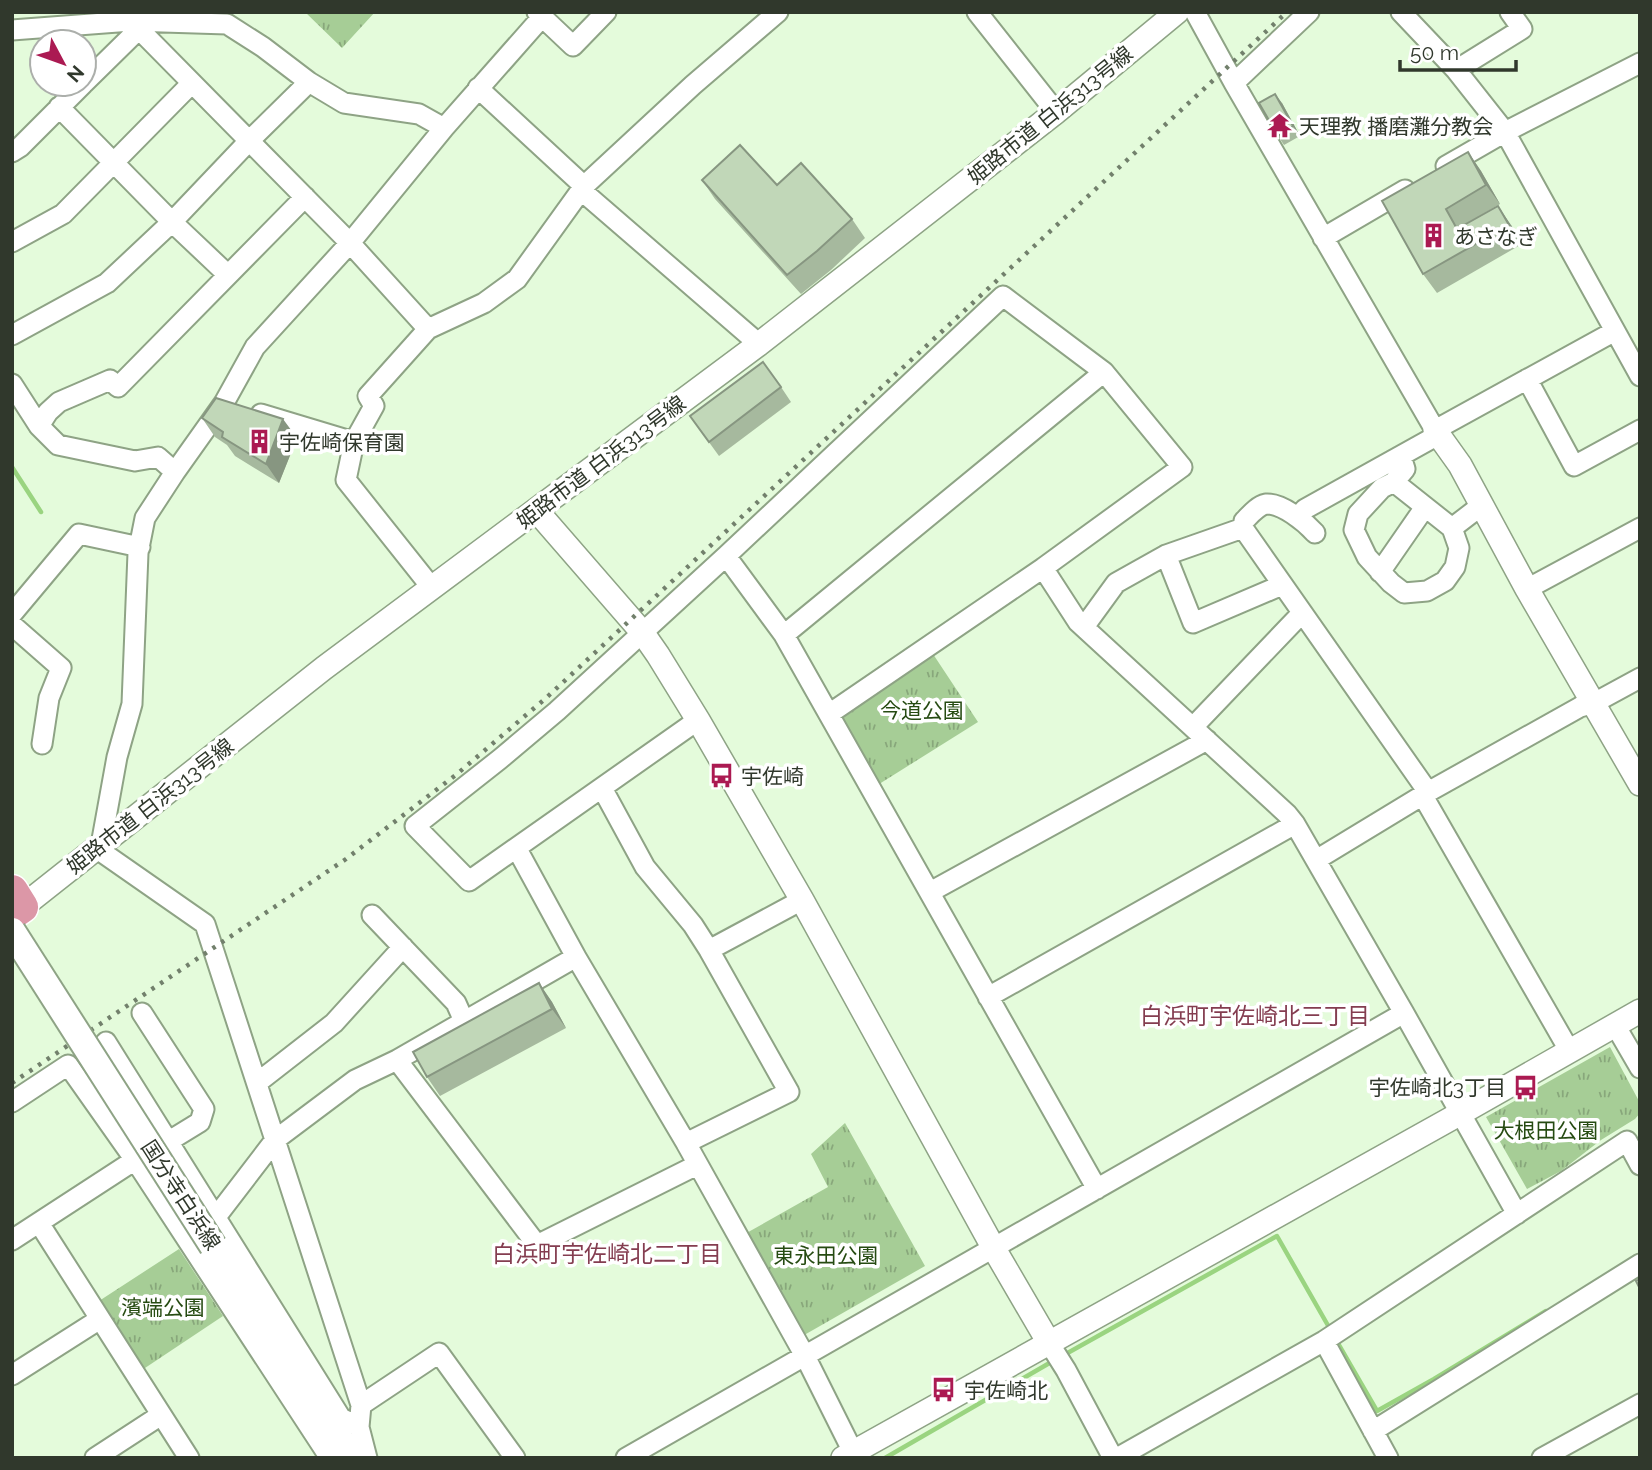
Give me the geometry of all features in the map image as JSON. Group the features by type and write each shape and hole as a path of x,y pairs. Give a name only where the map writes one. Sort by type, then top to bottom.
{"main road":[{"name":"国分寺白浜線","path":"15,911 213,1246 352,1458"}],"street":[{"path":"367,1458 359,1427 361,1405 205,924 99,846 117,757 132,704 140,547 145,519 224,403 255,346 350,243 540,15 573,46 606,12"},
{"path":"432,587 346,481 354,442 374,406 368,396 428,329 484,303 517,279 583,189 693,85 778,12"},
{"path":"978,12 1056,112"},
{"name":"姫路市道 白浜313号線","path":"15,911 324,668 759,344 1056,112 1177,12"},
{"path":"1195,12 1437,433 1460,465 1527,589 1640,784"},
{"path":"1234,83 1309,12"},
{"path":"1401,12 1456,70 1505,132 1639,373"},
{"path":"1456,70 1522,29 1510,12"},
{"path":"131,21 350,243 428,329"},
{"path":"12,30 131,21 227,24 309,82 344,103 419,114 444,128"},
{"path":"98,64 131,21"},
{"path":"1323,238 1505,132 1640,63"},
{"path":"12,335 107,283 173,222 309,82"},
{"path":"12,242 63,214 192,83"},
{"path":"478,88 583,189 759,344"},
{"path":"12,152 68,98"},
{"path":"59,107 228,275"},
{"path":"38,426 59,402 110,380 118,387 305,197"},
{"path":"698,720 470,881 415,826 557,711 1003,296 1104,372 1182,467 1043,568 829,714"},
{"path":"1298,517 1304,509 1401,456 1527,379 1615,331"},
{"path":"784,635 1104,372"},
{"path":"1527,379 1574,466 1640,430"},
{"path":"12,384 38,426 58,445 135,461 158,457 175,472"},
{"path":"224,403 354,442"},
{"path":"1394,482 1452,528 1459,548 1455,567 1445,581 1427,591 1404,593 1367,557 1354,530 1358,514 1382,488 1394,482 1405,469 1401,456"},
{"path":"1315,533 1298,517 1279,506 1266,504 1244,521 1243,528 1425,794 1569,1050"},
{"path":"1452,528 1482,505"},
{"path":"1380,572 1425,507"},
{"path":"536,510 659,655 802,900 993,1247 1115,1458 1324,1341 1627,1141 1640,1165"},
{"path":"1084,627 1116,583 1166,555 1243,528"},
{"path":"1527,589 1640,528"},
{"path":"12,614 79,534 140,547"},
{"path":"1166,555 1193,623 1282,585"},
{"path":"726,556 784,635 1097,1189"},
{"path":"1043,568 1078,622 1295,824 1517,1214"},
{"path":"930,892 1200,733 1302,612"},
{"path":"12,625 61,668 49,698 42,744"},
{"path":"1316,860 1425,794 1580,707 1594,703 1640,678"},
{"path":"602,788 645,867 693,925 709,950 789,1092 685,1143"},
{"path":"988,997 1295,824"},
{"path":"517,849 805,1356 848,1455 1640,1011"},
{"path":"709,950 802,900"},
{"path":"372,915 456,1003 464,1021"},
{"path":"257,1083 334,1023 403,947"},
{"path":"216,1217 275,1140 355,1080 397,1060 576,957"},
{"path":"142,1013 204,1109 200,1122 169,1142"},
{"path":"626,1458 1405,1013"},
{"path":"1615,1025 1640,1068"},
{"path":"106,1042 341,1418 359,1427"},
{"path":"397,1060 537,1245 697,1165"},
{"path":"12,1102 68,1065 135,1160 330,1458"},
{"path":"12,1240 135,1160"},
{"path":"39,1223 188,1458"},
{"path":"1373,1431 1640,1264"},
{"path":"12,1375 100,1319"},
{"path":"1324,1341 1388,1458"},
{"path":"361,1405 439,1353 515,1458"},
{"path":"1542,1458 1640,1404"},
{"path":"94,1458 161,1415"}],"green space":[{"path":"305,12 375,12 342,48"},
{"name":"今道公園","path":"933,654 978,722 876,786 838,720"},
{"name":"大根田公園","path":"1610,1047 1640,1103 1640,1113 1561,1171 1527,1189 1486,1117"},
{"name":"東永田公園","path":"845,1123 925,1266 799,1338 743,1235 828,1187 811,1154"},
{"name":"濱端公園","path":"179,1249 223,1316 142,1370 99,1301"}],"building":[{"path":"1275,94 1293,126 1278,136 1259,103"},
{"path":"740,145 777,185 801,163 852,219 787,275 702,180"},
{"path":"1468,152 1486,185 1446,209 1457,229 1498,206 1509,225 1423,274 1382,201"},
{"path":"763,362 781,387 709,442 690,416"},
{"path":"216,398 283,419 266,464 222,437 223,432 202,418"},
{"path":"539,983 552,1009 427,1077 413,1052"}],"waterway":[{"path":"12,467 41,512"},
{"path":"1064,1355 1277,1236 1330,1329"},
{"path":"1336,1340 1377,1411 1546,1311"},
{"path":"885,1458 1053,1361"}],"railway":[{"path":"12,1083 346,859 457,774 546,698 1287,12"}],"place":[{"name":"天理教 播磨灘分教会","path":"1279,126"},
{"name":"あさなぎ","path":"1434,236"},
{"name":"宇佐崎保育園","path":"259,442"},
{"name":"宇佐崎","path":"721,776"},
{"name":"宇佐崎北3丁目","path":"1526,1087"},
{"name":"宇佐崎北","path":"944,1390"}],"district":[{"name":"白浜町宇佐崎北三丁目","path":"1255,1015"},
{"name":"白浜町宇佐崎北二丁目","path":"607,1253"}]}
